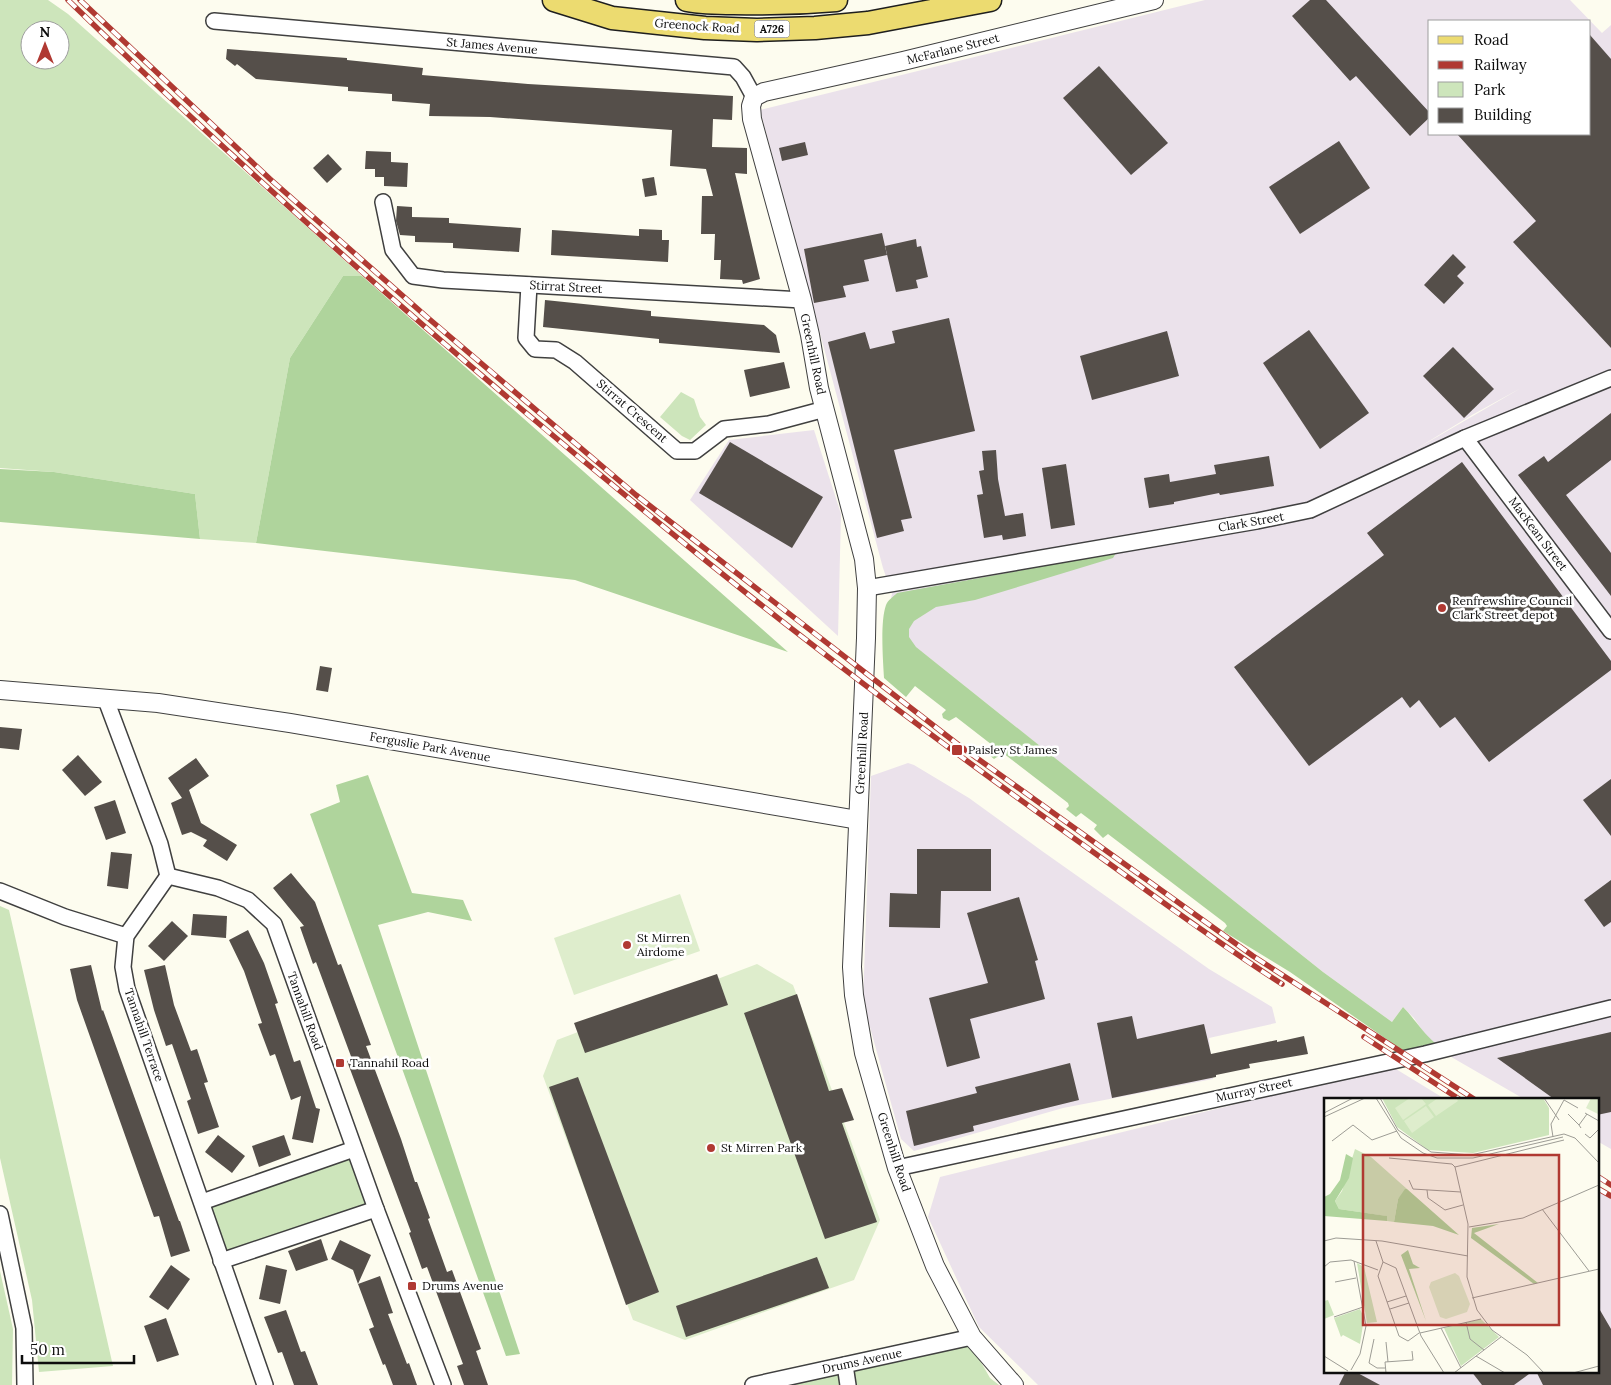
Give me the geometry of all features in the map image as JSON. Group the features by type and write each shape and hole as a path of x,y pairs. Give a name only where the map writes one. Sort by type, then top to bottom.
{"main road":[{"name":"Greenock Road","path":"554,0 620,19 705,28 757,30 815,28 868,23 990,0"},
{"name":"Greenock Road","path":"687,0 758,4 798,4 836,0"}],"street":[{"name":"McFarlane Street","path":"754,97 764,92 904,61 1154,0"},
{"name":"St James Avenue","path":"214,20 734,67 743,77 754,97"},
{"name":"Greenhill Road","path":"754,97 751,106 752,119 802,300 825,409 864,559 867,588 852,967 854,995 864,1053 897,1168 935,1266 972,1337 1014,1385"},
{"name":"Stirrat Street","path":"383,202 393,250 413,276 442,280 802,300"},
{"name":"Stirrat Crescent","path":"529,284 526,338 535,349 556,350 575,362 677,451 695,450 724,430 769,424 825,409"},
{"name":"Clark Street","path":"867,588 1257,521 1310,510 1465,438 1611,378"},
{"name":"MacKean Street","path":"1465,438 1611,631"},
{"name":"Ferguslie Park Avenue","path":"0,690 158,703 290,723 858,820"},
{"path":"106,700 160,844 168,876"},
{"name":"Tannahill Terrace","path":"168,876 126,936 123,967 127,989 265,1385"},
{"name":"Tannahill Road","path":"168,876 218,888 248,900 274,924 354,1149 443,1385"},
{"path":"0,891 65,917 126,936"},
{"name":"Murray Street","path":"897,1168 1425,1054 1611,1008"},
{"path":"202,1202 354,1149"},
{"path":"221,1261 376,1209"},
{"path":"0,1214 3,1243 24,1328 25,1385"},
{"name":"Drums Avenue","path":"753,1385 972,1337"},
{"path":"845,1365 848,1385"}],"shaded area":[{"path":"1205,0 1570,0 1589,20 1428,20 1428,135 1591,135 1591,22 1602,33 1611,25 1611,1149 1598,1142 1598,1098 1522,1098 1453,1058 1426,1036 1414,1018 1403,1007 1392,1022 1323,972 922,652 889,651 888,610 892,594 883,568 760,110","holes":["1521,388 1411,452 1472,415"]},
{"path":"814,430 841,514 838,636 690,500 729,440"},
{"path":"908,763 969,798 1209,969 1272,1007 1276,1023 1209,1038 1213,1079 1063,1108 914,1151 901,1139 863,1002 871,776"},
{"path":"1391,1066 1443,1098 1324,1098 1324,1372 1598,1372 1598,1192 1611,1199 1611,1385 1038,1385 979,1327 928,1217 940,1177"}],"green space":[{"path":"0,0 48,0 68,14 362,276 343,276 290,358 256,543 200,539 195,494 54,472 0,468"},
{"path":"343,276 362,276 788,652 575,580 256,543 290,358"},
{"path":"681,392 694,399 700,417 706,425 690,440 682,436 660,417"},
{"path":"0,469 54,472 195,494 200,539 0,522"},
{"path":"1116,553 1113,558 975,600 936,607 914,621 909,629 909,637 916,647 1323,972 1392,1022 1403,1007 1435,1043 1430,1046 1402,1050 1290,972 1223,931 1227,926 1225,923 1108,834 1103,838 1094,829 1097,825 1081,813 1076,817 1066,809 1069,806 1068,803 1003,753 994,759 988,754 996,748 956,717 949,721 943,718 942,714 946,710 915,686 906,697 884,678 882,641 884,612 889,600 897,593"},
{"path":"368,775 412,893 463,900 472,921 428,912 378,925 520,1354 506,1356 310,814 340,802 336,785"},
{"name":"St Mirren Airdome","path":"680,894 700,951 574,995 554,938"},
{"path":"0,906 9,910 113,1366 39,1372 32,1300 0,1158"},
{"name":"St Mirren Park","path":"757,964 793,985 880,1220 854,1280 685,1340 633,1320 543,1076 557,1040"},
{"path":"349,1156 368,1206 226,1254 210,1206"},
{"path":"0,1271 13,1329 12,1385 0,1385"},
{"path":"970,1343 990,1378 999,1385 779,1385"}],"building":[{"path":"1310,0 1326,0 1428,111 1428,119 1410,136 1356,76 1350,81 1292,16"},
{"path":"1591,36 1611,59 1611,348 1513,242 1536,221 1458,135 1591,135"},
{"path":"227,49 347,58 347,60 423,68 422,75 528,84 733,96 732,120 713,119 712,147 747,148 747,174 735,173 760,279 743,284 742,280 720,279 721,260 714,260 715,234 701,234 702,196 713,196 706,169 670,166 672,130 490,117 429,116 430,104 392,101 392,94 348,91 348,87 256,79 237,64 235,66 226,59"},
{"path":"1099,66 1168,143 1131,175 1063,98"},
{"path":"1339,141 1370,188 1300,234 1269,187"},
{"path":"805,142 808,155 782,161 779,148"},
{"path":"366,151 391,152 391,162 408,163 407,187 384,186 384,177 375,177 375,169 365,169"},
{"path":"328,154 342,169 327,183 313,168"},
{"path":"654,177 657,195 645,197 642,179"},
{"path":"397,206 412,207 412,217 449,218 449,223 521,228 519,252 453,248 453,243 415,242 415,236 400,235 396,221"},
{"path":"639,229 662,230 662,240 669,240 668,262 551,255 552,230 639,236"},
{"path":"882,233 887,255 864,260 869,281 843,286 846,297 814,303 804,249"},
{"path":"916,239 917,247 921,246 928,277 916,280 918,288 896,292 885,246"},
{"path":"1453,254 1466,267 1457,276 1464,283 1444,304 1424,285"},
{"path":"545,300 651,311 651,316 764,325 776,335 780,353 659,343 659,339 543,327"},
{"path":"949,318 975,431 894,450 912,518 901,520 904,531 877,538 828,342 865,332 870,349 895,343 892,331"},
{"path":"1309,330 1369,413 1320,449 1263,363"},
{"path":"1167,331 1179,376 1092,400 1080,356"},
{"path":"1453,347 1494,389 1464,418 1423,376"},
{"path":"784,362 790,388 750,397 744,370"},
{"path":"1611,413 1611,460 1566,495 1611,553 1611,596 1518,475 1544,456 1548,462"},
{"path":"730,442 823,497 792,548 699,493"},
{"path":"996,450 998,479 1005,516 1023,513 1026,536 1003,540 1002,535 984,538 977,495 983,494 979,471 984,470 982,451"},
{"path":"1269,456 1274,486 1220,495 1219,493 1149,508 1144,478 1169,474 1170,482 1216,474 1214,465"},
{"name":"Renfrewshire Council Clark Street depot","path":"1462,462 1611,661 1611,670 1489,762 1455,717 1440,728 1419,700 1410,708 1402,697 1309,766 1234,667 1384,555 1367,533"},
{"path":"1066,464 1075,525 1051,529 1042,468"},
{"path":"320,666 332,668 328,692 316,690"},
{"path":"0,727 22,729 19,750 0,748"},
{"path":"78,755 102,782 85,796 62,770"},
{"path":"196,758 209,776 189,790 201,823 237,845 227,861 203,846 207,840 191,832 182,835 171,803 182,798 168,778"},
{"path":"1611,779 1611,836 1583,800"},
{"path":"115,800 126,833 106,840 94,807"},
{"path":"917,849 991,849 991,891 941,891 940,928 889,927 890,893 917,894"},
{"path":"111,852 132,854 128,889 107,886"},
{"path":"291,873 315,902 338,965 341,964 371,1045 366,1046 415,1182 417,1182 430,1218 428,1219 447,1272 452,1270 481,1349 476,1351 488,1385 464,1385 457,1366 463,1364 427,1267 422,1269 409,1233 411,1232 347,1061 352,1059 316,962 313,964 300,927 304,926 273,888"},
{"path":"1611,880 1611,922 1604,927 1584,900"},
{"path":"1019,897 1038,960 1035,961 1045,999 970,1019 980,1058 947,1067 929,998 988,983 967,913"},
{"path":"193,914 227,916 226,938 191,935"},
{"path":"172,921 188,936 164,961 148,946"},
{"path":"248,930 264,963 278,1003 275,1004 294,1062 300,1060 316,1108 320,1109 313,1143 292,1139 301,1096 291,1100 275,1054 270,1056 258,1024 262,1023 244,971 229,940"},
{"path":"91,965 102,1011 190,1251 171,1257 159,1216 154,1217 77,1000 70,969"},
{"path":"165,965 174,1005 191,1051 197,1049 208,1082 204,1083 219,1127 198,1134 187,1101 191,1099 172,1044 166,1046 154,1010 144,970"},
{"path":"717,974 728,1005 585,1053 574,1023"},
{"path":"797,994 829,1091 842,1088 854,1120 842,1123 877,1222 825,1239 744,1013"},
{"path":"1132,1016 1137,1039 1204,1024 1211,1054 1304,1036 1308,1054 1249,1064 1250,1068 1216,1075 1216,1077 1112,1098 1097,1023"},
{"path":"1611,1032 1611,1112 1598,1115 1598,1098 1553,1098 1497,1058"},
{"path":"1070,1063 1079,1100 973,1126 974,1131 914,1146 906,1111 977,1093 975,1087"},
{"path":"578,1077 659,1292 626,1305 549,1087"},
{"path":"218,1135 245,1156 232,1173 205,1152"},
{"path":"284,1135 291,1155 259,1167 252,1146"},
{"path":"321,1239 328,1260 296,1271 288,1251"},
{"path":"340,1240 371,1255 358,1284 353,1270 331,1259"},
{"path":"817,1257 829,1288 686,1337 676,1306"},
{"path":"171,1265 190,1279 168,1310 149,1297"},
{"path":"266,1265 287,1270 280,1304 259,1299"},
{"path":"380,1276 393,1313 388,1314 417,1385 393,1385 369,1329 374,1327 358,1284"},
{"path":"1598,1307 1611,1329 1611,1385 1543,1385 1536,1372 1598,1372"},
{"path":"286,1310 301,1352 305,1351 318,1385 294,1385 282,1352 278,1353 264,1317"},
{"path":"166,1318 179,1355 157,1362 144,1326"},
{"path":"1346,1372 1356,1372 1380,1385 1339,1385"},
{"path":"1472,1372 1532,1372 1514,1385 1482,1385"}],"railway":[{"path":"68,0 150,79 318,233 404,309 666,529 796,632 920,726 1185,918 1282,984"},
{"path":"80,0 270,179 428,318 636,495 960,746 1253,956 1472,1098"},
{"path":"1364,1037 1457,1098"},
{"path":"1598,1177 1611,1185"},
{"path":"1598,1189 1611,1196"}],"place":[{"name":"Renfrewshire Council Clark Street depot","path":"1442,608"},
{"name":"Paisley St James","path":"957,750"},
{"name":"St Mirren Airdome","path":"627,945"},
{"name":"Tannahil Road","path":"340,1063"},
{"name":"St Mirren Park","path":"711,1148"},
{"name":"Drums Avenue","path":"412,1286"}]}
